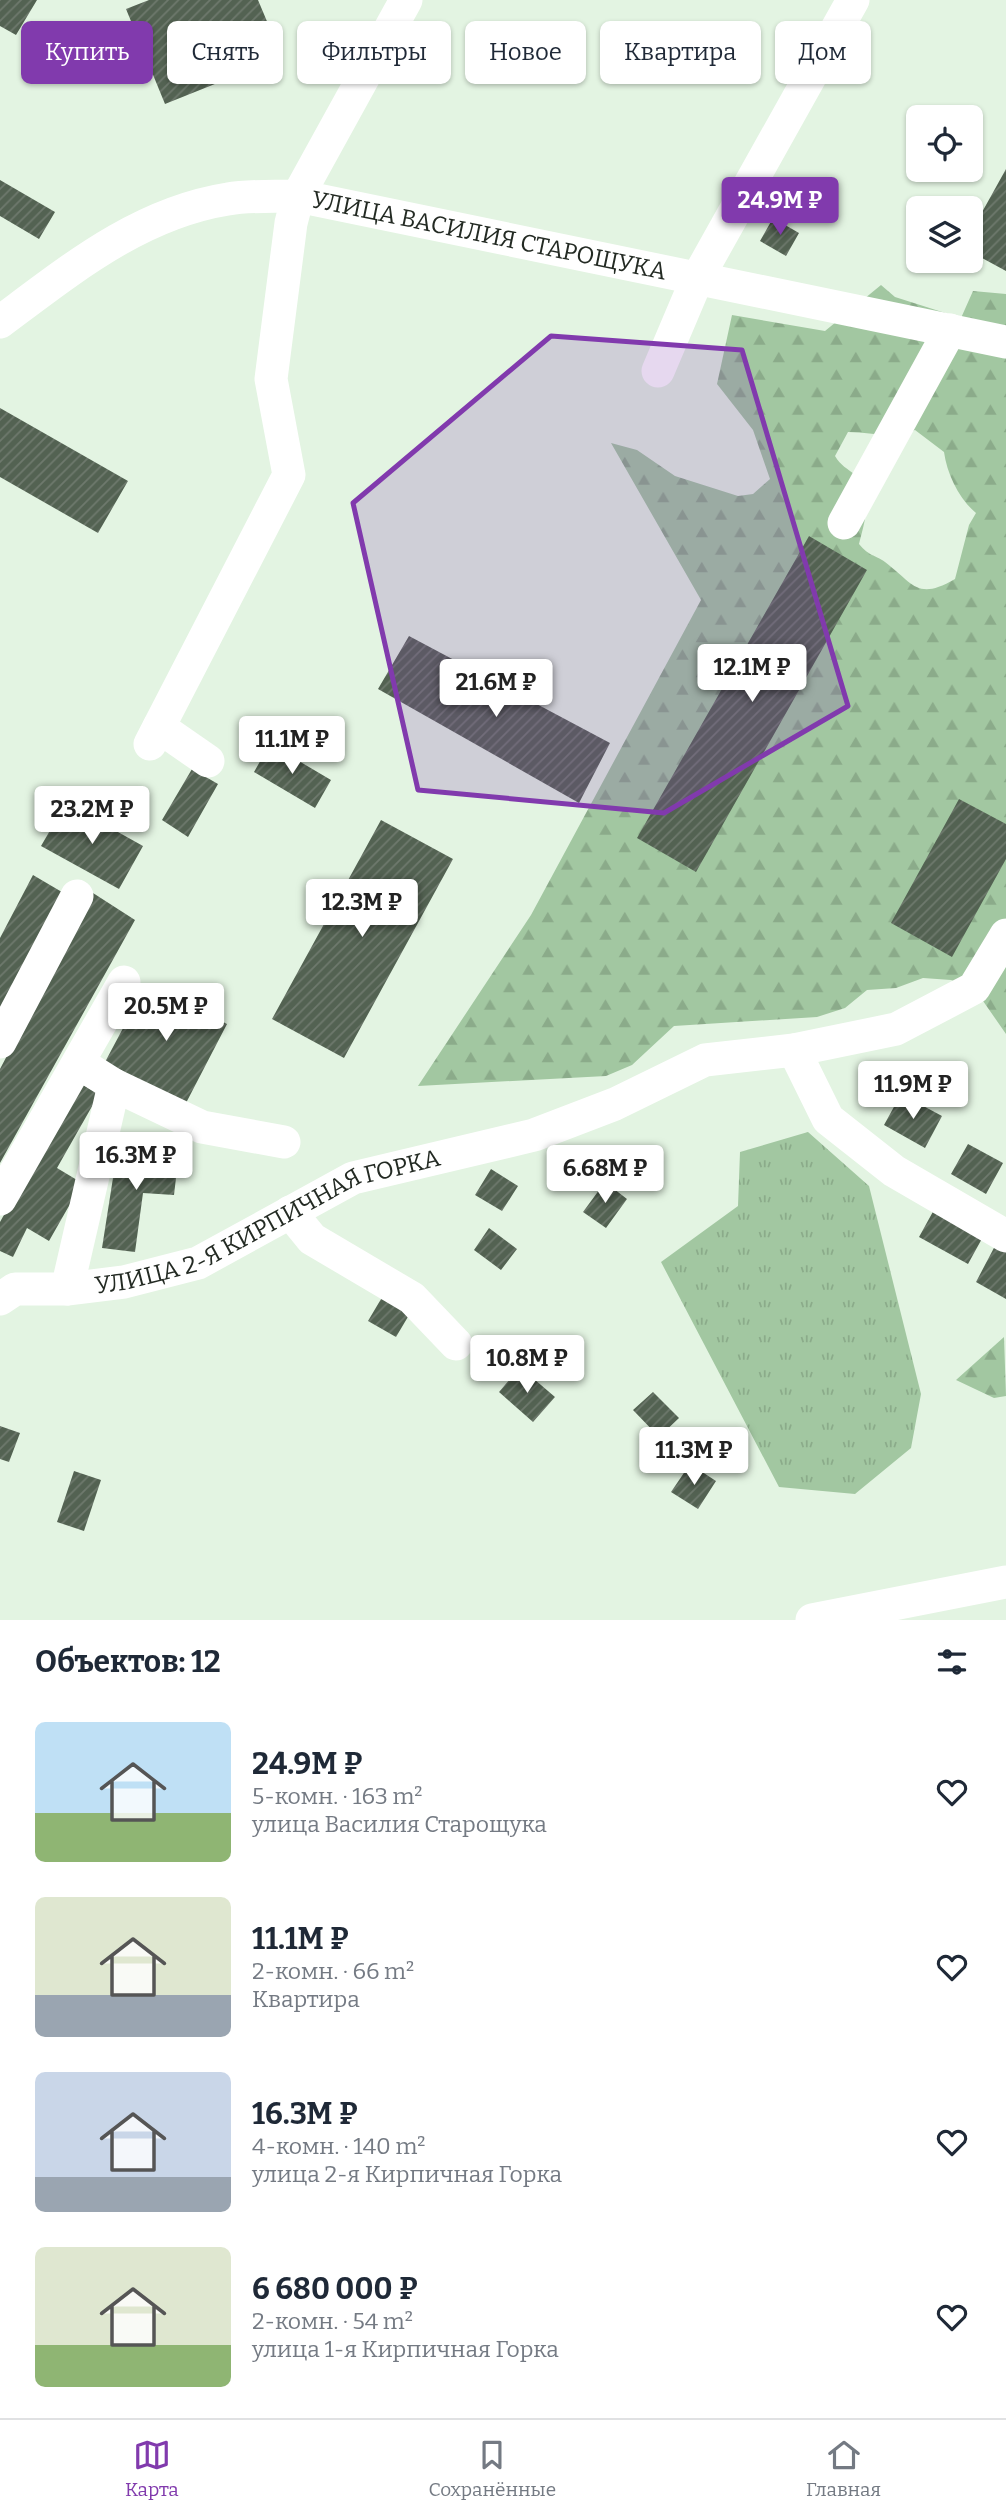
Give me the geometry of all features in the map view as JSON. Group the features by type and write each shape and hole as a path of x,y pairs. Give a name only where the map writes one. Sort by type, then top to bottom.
{"street":[{"path":"208,761 154,736 289,475 271,379 291,223 298,196 406,0"},
{"path":"659,370 697,279 853,0"},
{"name":"УЛИЦА ВАСИЛИЯ СТАРОЩУКА","path":"0,322 105,245 172,213 229,199 298,196 1006,342"},
{"path":"844,523 950,330"},
{"path":"0,1042 77,896"},
{"name":"УЛИЦА 2-Я КИРПИЧНАЯ ГОРКА","path":"0,1299 15,1289 67,1289 124,1282 198,1263 353,1178 534,1135 615,1104 705,1060 794,1051 896,1029 974,988 1006,934"},
{"path":"0,1199 124,982"},
{"path":"794,1051 828,1119 894,1171 1006,1236"},
{"path":"79,1063 114,1085 202,1127 284,1142"},
{"path":"67,1289 114,1085"},
{"path":"290,1212 312,1239 412,1298 456,1344"},
{"path":"812,1620 1006,1582"}],"highlighted area":[{"path":"551,336 742,350 848,706 664,813 418,790 353,503"}],"green space":[{"path":"881,285 895,297 961,318 973,291 1006,294 1006,1034 974,988 951,980 923,978 896,988 867,990 845,1008 817,1017 674,1026 632,1065 606,1076 418,1086 531,915 701,600 611,443 637,450 675,476 738,496 753,494 770,479 753,430 717,384 732,315 825,331","holes":["915,430 944,452 955,486 964,501 976,513 969,525 955,579 932,589 924,589 910,583 859,544 865,518 865,490 855,475 835,456 848,432 889,435"]},
{"path":"808,1132 869,1186 921,1394 911,1448 855,1494 779,1487 661,1262 738,1206 740,1152"},
{"path":"1004,1337 1006,1396 994,1398 956,1380"}],"building":[{"path":"0,0 37,0 24,21 21,21 16,35 0,26"},
{"path":"149,0 258,0 267,21 167,21 167,84 215,84 165,104 153,75 153,21 131,21 126,9"},
{"path":"1006,169 1006,271 983,259 983,210"},
{"path":"0,180 55,212 39,239 0,216"},
{"path":"773,218 799,233 786,256 760,241"},
{"path":"0,408 128,481 98,533 0,477"},
{"path":"809,536 867,570 696,872 637,838"},
{"path":"409,636 610,743 579,803 378,689"},
{"path":"270,744 331,780 315,808 254,772"},
{"path":"192,769 218,784 188,837 162,820"},
{"path":"959,799 1006,824 1006,859 952,957 891,923"},
{"path":"66,803 143,846 119,889 41,846"},
{"path":"381,820 453,859 344,1058 272,1019"},
{"path":"33,875 67,895 0,1020 0,938"},
{"path":"93,893 135,920 0,1163 0,1069"},
{"path":"147,983 227,1024 186,1103 104,1064"},
{"path":"78,1082 99,1094 57,1168 82,1183 49,1241 27,1228 13,1257 0,1251 0,1222"},
{"path":"901,1094 942,1116 925,1148 884,1125"},
{"path":"968,1144 1003,1163 986,1194 951,1174"},
{"path":"118,1146 179,1152 174,1195 143,1193 135,1252 102,1248"},
{"path":"491,1169 518,1186 502,1211 475,1195"},
{"path":"605,1182 627,1199 606,1228 583,1212"},
{"path":"935,1208 984,1235 968,1264 919,1237"},
{"path":"489,1228 517,1249 501,1270 474,1250"},
{"path":"996,1244 1006,1250 1006,1299 976,1282"},
{"path":"384,1294 412,1310 396,1337 368,1321"},
{"path":"520,1367 555,1397 533,1422 499,1392"},
{"path":"653,1392 679,1418 659,1437 633,1410"},
{"path":"0,1426 20,1433 9,1462 0,1459"},
{"path":"690,1464 716,1481 698,1509 671,1492"},
{"path":"74,1471 101,1480 84,1531 57,1522"}]}
